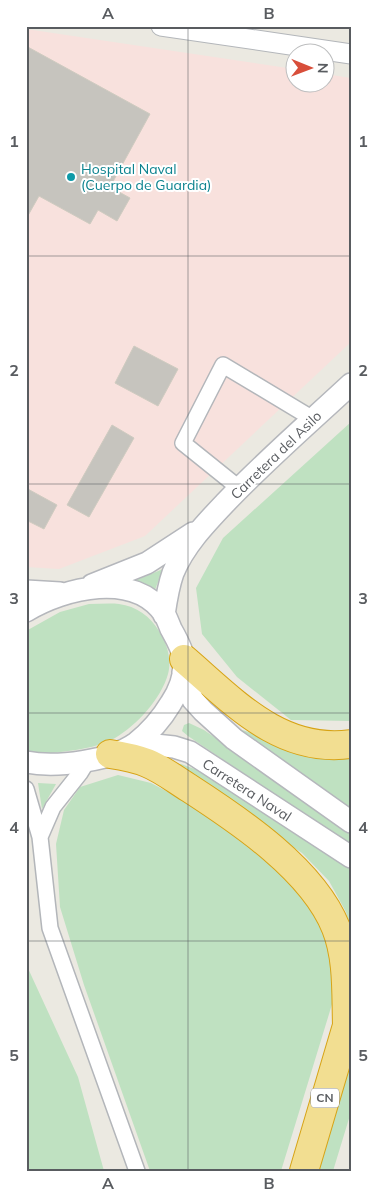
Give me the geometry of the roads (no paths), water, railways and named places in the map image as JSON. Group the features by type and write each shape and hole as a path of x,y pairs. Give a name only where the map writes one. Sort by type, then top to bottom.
{"highway":[{"path":"183,666 238,708 266,726 300,741 335,746 351,744"},
{"path":"99,757 129,757 148,763 225,811 286,860 322,900 336,928 344,958 349,1018"},
{"name":"CN","path":"304,1171 349,1018"}],"main road":[{"name":"Carretera del Asilo","path":"164,615 173,572 185,550 202,527 239,488 351,384"},
{"name":"Carretera del Asilo","path":"26,611 147,563 202,527"},
{"path":"26,591 75,591 104,586 127,590 148,599 164,615 175,637 188,689 193,700 203,711 234,739 351,822"},
{"path":"26,762 59,763 99,757 136,743 164,715 178,691 183,666"},
{"name":"Carretera Naval","path":"136,743 174,747 190,752 351,857"}],"street":[{"path":"161,26 351,54"},
{"path":"239,488 183,443 223,365 313,419"},
{"path":"40,836 53,807 99,757"},
{"path":"26,789 40,836 50,928 137,1171"}],"place":[{"name":"Hospital Naval (Cuerpo de Guardia)","path":"71,177"}]}
